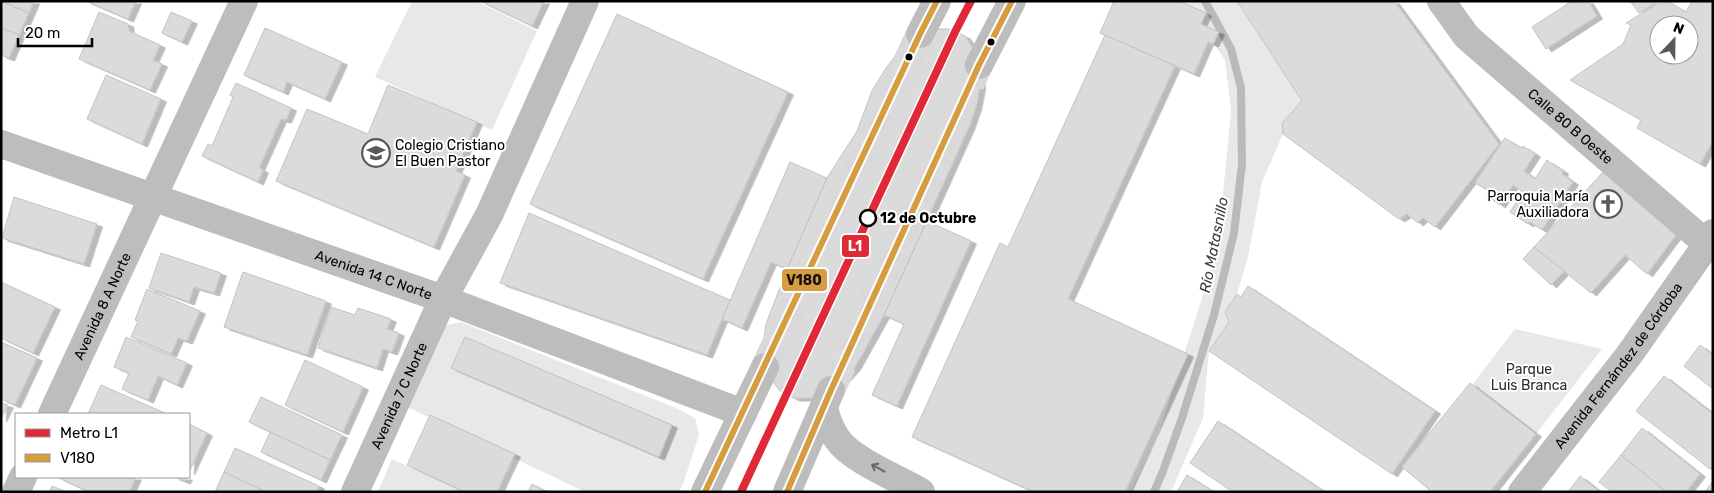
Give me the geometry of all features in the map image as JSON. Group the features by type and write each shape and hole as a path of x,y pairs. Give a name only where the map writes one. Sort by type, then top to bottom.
{"street":[{"name":"Avenida 8 A Norte","path":"52,413 244,1"},
{"name":"Avenida 7 C Norte","path":"355,492 442,299 489,214 585,1"},
{"path":"920,34 937,1"},
{"path":"979,65 1012,1"},
{"name":"Calle 80 B Oeste","path":"1441,1 1467,37 1711,239"},
{"name":"Avenida 14 C Norte","path":"1,144 442,299 743,413"},
{"name":"Avenida Fernández de Córdoba","path":"1522,492 1630,356 1711,239"},
{"path":"705,492 765,367"},
{"path":"787,492 827,399 830,427 839,442 856,457 921,492"},
{"path":"16,492 23,478"}],"green space":[{"path":"412,1 476,1 537,31 492,130 375,77"},
{"path":"1184,1 1237,1 1302,101 1283,134 1262,182 1248,257 1237,294 1225,312 1229,322 1209,351 1203,418 1171,492 1130,492 1158,436 1204,292 1220,225 1231,111 1225,60"},
{"path":"461,322 676,408 695,418 699,435 679,492 585,492 403,405 443,326"},
{"name":"Parque Luis Branca","path":"1515,329 1602,349 1536,434 1472,385"},
{"path":"392,459 465,492 378,492"}],"building":[{"path":"1,1 29,13 19,35 1,28"},
{"path":"1,1 34,1 29,13"},
{"path":"86,1 136,1 128,19"},
{"path":"480,1 544,1 532,26"},
{"path":"1114,1 1179,1 1206,13 1201,24 1219,32 1213,44 1208,42 1194,74 1100,33"},
{"path":"1237,1 1394,1 1499,144 1435,227 1423,218 1418,223 1407,214 1399,219 1283,134 1282,123 1302,101"},
{"path":"1572,1 1588,1 1597,16 1546,49 1532,27"},
{"path":"1630,1 1658,1 1639,13"},
{"path":"1662,1 1667,1 1686,12 1692,1 1713,1 1713,141 1700,164 1637,128 1641,120 1570,80 1623,44 1631,25 1626,23"},
{"path":"99,12 128,24 129,31 160,45 153,60 162,64 150,90 79,59"},
{"path":"171,12 192,21 182,42 162,33"},
{"path":"617,14 788,92 703,279 530,204"},
{"path":"1,28 19,35 9,58 1,55"},
{"path":"265,28 342,62 325,99 287,82 283,92 244,75"},
{"path":"930,29 949,29 965,36 974,50 979,65 980,87 969,127 884,315 855,367 831,390 814,398 794,398 779,390 765,367 763,347 766,324 787,269 827,178 857,131 872,91 886,68 903,46"},
{"path":"1105,35 1175,66 1068,299 1188,354 1125,492 1034,492 912,437 1000,243 1008,247"},
{"path":"106,75 161,99 142,144 87,119"},
{"path":"236,83 291,108 286,120 281,119 259,168 263,170 258,182 202,156 208,144 212,146 233,97 230,95"},
{"name":"Colegio Cristiano El Buen Pastor","path":"388,85 477,122 456,171 465,175 434,247 276,181 307,109 368,134"},
{"path":"1505,138 1535,154 1524,171 1535,179 1547,160 1563,171 1562,174 1573,182 1542,230 1530,222 1528,224 1510,212 1523,192 1513,185 1500,205 1486,195 1489,191 1475,183"},
{"path":"790,162 827,178 787,269 771,262 742,328 722,319"},
{"name":"Parroquia María Auxiliadora","path":"1605,170 1677,234 1647,274 1625,255 1591,293 1534,247"},
{"path":"14,197 97,224 84,264 2,238"},
{"path":"529,213 730,300 707,355 500,283"},
{"path":"927,221 971,241 897,406 872,395 904,324 884,315"},
{"path":"1534,247 1564,271 1551,285 1523,259"},
{"path":"161,253 221,273 214,293 194,287 189,302 149,288"},
{"path":"243,272 326,301 307,355 224,327"},
{"path":"1,282 55,307 33,353 1,338"},
{"path":"1248,286 1435,411 1392,474 1209,351 1229,322 1225,312 1237,294 1241,297"},
{"path":"147,289 200,311 187,341 178,338 171,354 131,337 138,321 135,320"},
{"path":"331,307 355,315 358,308 391,319 387,329 399,333 392,352 383,349 377,368 318,348"},
{"path":"126,337 187,363 177,385 158,376 148,400 122,389 129,373 114,367"},
{"path":"465,337 672,425 659,457 451,368"},
{"path":"1,342 37,358 15,405 1,399"},
{"path":"1700,345 1713,355 1713,389 1684,366"},
{"path":"305,360 363,387 343,432 285,405"},
{"path":"1664,376 1713,414 1713,466 1710,469 1636,411"},
{"path":"1470,383 1536,434 1490,492 1432,492 1402,467"},
{"path":"101,385 165,413 88,413"},
{"path":"261,397 342,435 330,460 249,422"},
{"path":"1,403 8,405 1,419"},
{"path":"430,415 515,454 497,492 465,492 407,465"},
{"path":"1218,421 1325,492 1233,492 1190,463"},
{"path":"190,424 207,433 190,470"},
{"path":"1642,428 1700,474 1686,492 1667,492 1621,455"},
{"path":"270,432 330,460 321,480 261,452"},
{"path":"235,448 319,486 317,492 266,492 224,472"},
{"path":"1621,455 1667,492 1612,492 1599,482"},
{"path":"224,472 266,492 215,492"},
{"path":"1187,475 1214,492 1177,492"},
{"path":"1580,476 1600,492 1568,492"},
{"path":"59,478 136,478 129,492 89,492"},
{"path":"1713,481 1713,492 1705,492"},
{"path":"532,484 548,492 528,492"},
{"path":"52,486 67,492 50,492"}],"waterway":[{"name":"Río Matasnillo","path":"1154,492 1182,418 1214,315 1234,233 1242,164 1241,88 1231,49 1205,1"}],"tunnel":[{"path":"765,367 920,34"},
{"path":"831,390 979,65"}],"metro line":[{"name":"L1","path":"741,492 971,1"}],"transit line":[{"name":"V180","path":"705,492 937,1"},
{"name":"V180","path":"787,492 831,390 979,65 1012,1"}],"place":[{"name":"Colegio Cristiano El Buen Pastor","path":"376,153"},
{"name":"Parroquia María Auxiliadora","path":"1608,204"},
{"name":"12 de Octubre","path":"868,218"}]}
